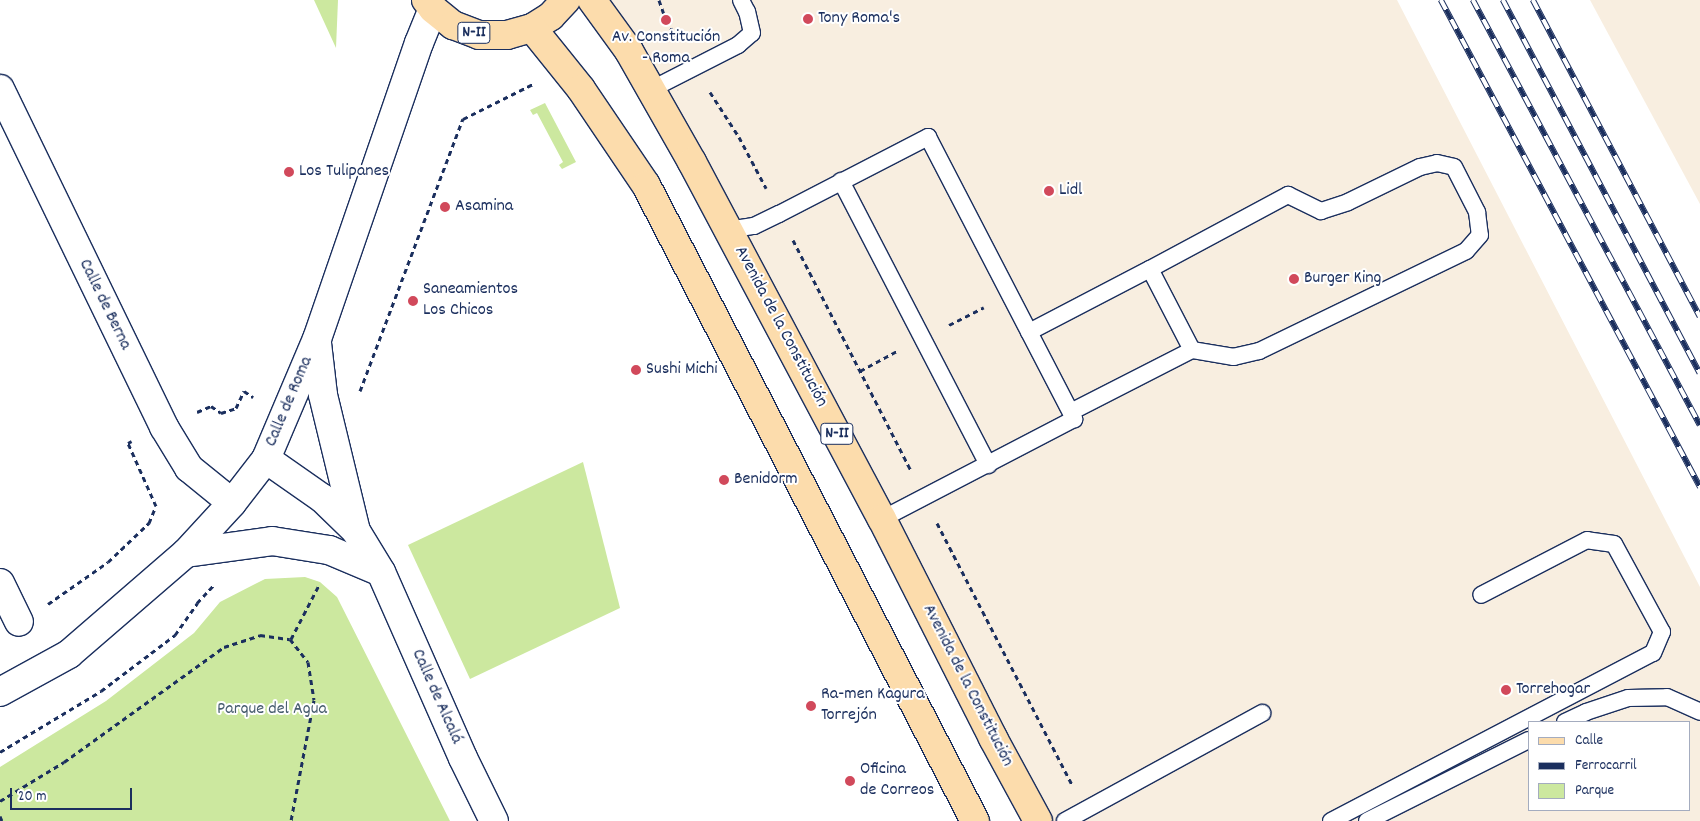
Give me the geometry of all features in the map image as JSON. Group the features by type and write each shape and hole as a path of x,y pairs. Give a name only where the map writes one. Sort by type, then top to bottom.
{"main road":[{"name":"N-II","path":"429,5 453,25 479,35 507,35 532,28 551,16 566,0"},
{"name":"Avenida de la Constitución","path":"592,0 629,51 652,89 882,520 993,738 1038,821"},
{"path":"532,28 581,89 646,185 975,821"}],"street":[{"name":"Calle de Roma","path":"0,692 69,654 186,553 232,503 266,459 317,339 419,43 429,5"},
{"name":"Calle de Berna","path":"0,89 164,427 189,468 232,503"},
{"name":"Calle de Alcalá","path":"317,339 325,404 356,531"},
{"name":"Calle de Alcalá","path":"266,459 322,498 356,531 381,572 463,758 494,821"},
{"path":"186,553 272,541 329,550 381,572"},
{"path":"0,583 19,622"}],"lane":[{"path":"652,89 738,45 752,33 748,12 741,0"},
{"path":"728,230 754,226 928,136 1074,419 882,520"},
{"path":"1029,332 1288,196 1321,211 1348,202 1420,167 1437,163 1454,167 1477,212 1480,235 1466,251 1259,351 1234,358 1192,350 1071,412"},
{"path":"841,181 988,465"},
{"path":"1150,269 1192,350"},
{"path":"1331,821 1653,653 1662,632 1614,544 1586,540 1481,595"},
{"path":"1567,721 1586,712 1628,698 1667,697 1700,712"},
{"path":"1065,821 1262,713"},
{"path":"1367,821 1528,740"}],"path":[{"path":"659,0 666,20 739,137 1085,810"},
{"path":"359,395 463,119 538,82"},
{"path":"19,622 108,562 134,540"},
{"path":"290,640 320,582"},
{"path":"0,752 101,692 175,635 197,603 216,583"},
{"path":"0,801 64,762 224,647 260,635 290,640 308,662 314,700 291,821"},
{"path":"0,816 2,821"}],"shaded area":[{"path":"592,0 1397,0 1700,587 1700,821 1038,821"},
{"path":"1590,0 1700,0 1700,204"}],"green space":[{"path":"314,0 338,0 336,48"},
{"path":"545,103 576,162 562,169 559,165 563,162 537,113 533,115 530,110"},
{"path":"583,462 620,608 470,679 408,545"},
{"name":"Parque del Agua","path":"305,577 320,582 337,597 450,821 0,821 0,767 106,701 194,633 220,602 265,579"}],"railway":[{"path":"1441,0 1700,487"},
{"path":"1473,0 1700,425"},
{"path":"1503,0 1700,373"},
{"path":"1533,0 1700,317"}],"place":[{"name":"Tony Roma's","path":"808,19"},
{"name":"Av. Constitución - Roma","path":"666,20"},
{"name":"Los Tulipanes","path":"289,172"},
{"name":"Lidl","path":"1049,191"},
{"name":"Asamina","path":"445,207"},
{"name":"Burger King","path":"1294,279"},
{"name":"Saneamientos Los Chicos","path":"413,301"},
{"name":"Sushi Michi","path":"636,370"},
{"name":"Benidorm","path":"724,480"},
{"name":"Torrehogar","path":"1506,690"},
{"name":"Ra-men Kagura Torrejón","path":"811,706"},
{"name":"Oficina de Correos","path":"850,781"}]}
